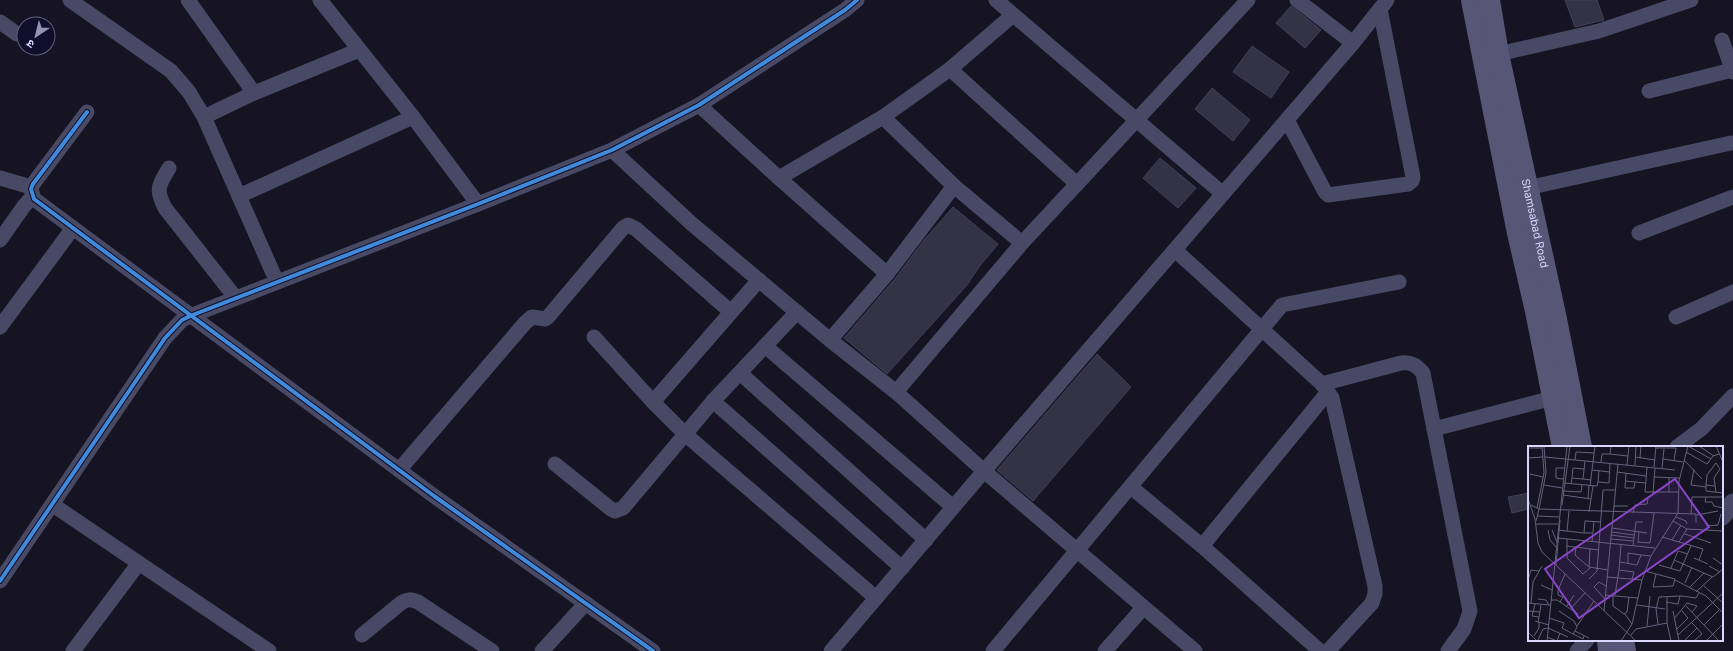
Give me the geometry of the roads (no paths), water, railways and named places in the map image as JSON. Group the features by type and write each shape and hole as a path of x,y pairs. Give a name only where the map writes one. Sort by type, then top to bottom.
{"main road":[{"name":"Shamsabad Road","path":"1472,0 1518,234 1536,312 1563,446"},
{"name":"Shamsabad Road","path":"1489,0 1498,54 1554,312 1581,446"},
{"path":"1608,641 1610,651"},
{"path":"1623,641 1625,651"}],"street":[{"path":"70,0 171,71 189,92 204,117 278,282"},
{"path":"188,0 254,93"},
{"path":"320,0 413,118 478,204"},
{"path":"0,581 166,338 182,320 235,297 278,282 612,150 699,106 840,5 857,0"},
{"path":"996,0 1223,194"},
{"path":"896,392 1022,243 1248,0"},
{"path":"1297,0 1353,43"},
{"path":"1498,54 1599,31 1691,0"},
{"path":"831,651 984,470 1353,43 1383,5"},
{"path":"1287,120 1328,195 1408,184 1412,181 1413,177 1383,5"},
{"path":"778,178 883,117 950,69 1013,15"},
{"path":"0,22 16,33"},
{"path":"1649,91 1733,71 1722,40"},
{"path":"204,117 254,93 359,50"},
{"path":"950,69 1077,184"},
{"path":"699,106 887,274"},
{"path":"0,240 87,112"},
{"path":"883,117 954,186 1022,243"},
{"path":"239,196 413,118"},
{"path":"1527,188 1731,143"},
{"path":"612,150 692,224 796,312 896,392 1194,651"},
{"path":"169,168 158,191 160,199 165,208 235,297"},
{"path":"0,178 32,192 73,228 190,316 399,470 653,651"},
{"path":"830,340 887,274 954,186"},
{"path":"1639,233 1733,197"},
{"path":"399,470 525,323 532,316 545,319 548,317 623,228 628,225 636,229 731,312"},
{"path":"0,327 73,228"},
{"path":"1175,250 1325,388 1332,398 1375,586 1375,594 1372,603 1328,651"},
{"path":"653,402 759,280"},
{"path":"994,651 1282,305 1399,282"},
{"path":"1676,317 1733,292"},
{"path":"555,464 611,509 615,511 623,508 714,401 796,312"},
{"path":"594,337 653,402 686,435 876,598"},
{"path":"765,346 953,507"},
{"path":"1202,546 1325,388 1401,363 1410,363 1417,366 1423,373 1470,611 1464,628 1448,651"},
{"path":"740,373 926,540"},
{"path":"1678,446 1701,429 1733,396"},
{"path":"1434,429 1553,398"},
{"path":"714,401 902,568"},
{"path":"1131,486 1202,546 1320,651"},
{"path":"1723,515 1733,504"},
{"path":"53,505 269,651"},
{"path":"73,651 139,563"},
{"path":"362,635 400,603 405,600 411,600 418,602 492,651"},
{"path":"542,651 586,603"},
{"path":"1104,651 1144,608"},
{"path":"1577,651 1586,641"},
{"path":"1610,651 1615,641"}]}
